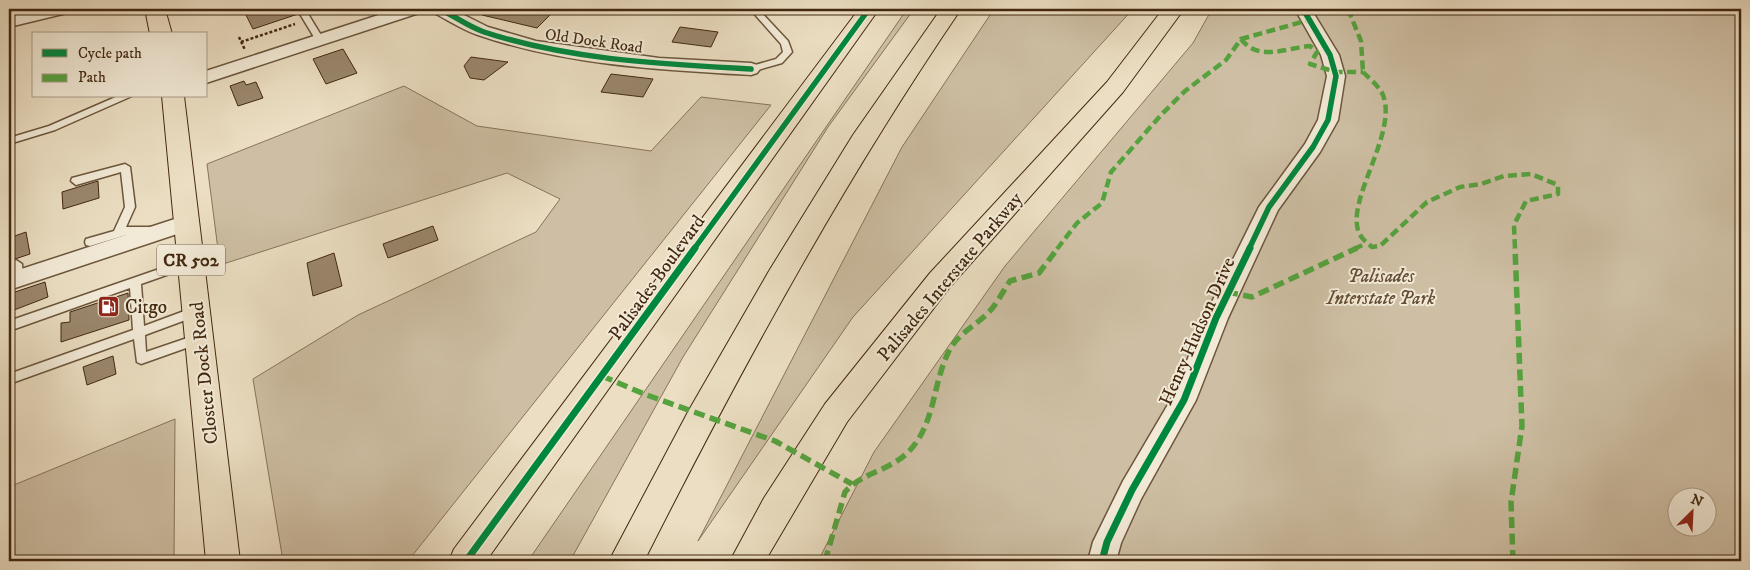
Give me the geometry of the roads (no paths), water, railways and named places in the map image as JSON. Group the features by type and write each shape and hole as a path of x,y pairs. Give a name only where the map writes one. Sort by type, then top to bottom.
{"main road":[{"path":"155,9 157,32"},
{"name":"Palisades Boulevard","path":"460,561 476,548 868,9"},
{"path":"626,561 729,367 847,164 916,56 951,9"},
{"name":"Palisades Interstate Parkway","path":"747,561 776,509 836,413 940,280 1115,87 1174,9"},
{"name":"Closter Dock Road","path":"172,98 223,561"}],"street":[{"path":"9,22 61,9"},
{"path":"208,76 413,9"},
{"name":"Old Dock Road","path":"440,9 482,31 535,46 668,65 751,69"},
{"name":"Henry Hudson Drive","path":"1102,561 1107,542 1132,490 1184,400 1216,318 1269,208 1313,147 1328,120 1336,76 1330,55 1303,9"},
{"path":"14,275 187,223"}],"lane":[{"path":"301,9 320,40"},
{"path":"751,69 779,61 788,52 784,43 754,9"},
{"path":"9,141 52,128 122,98"},
{"path":"76,181 125,166 130,206 118,233"},
{"path":"90,242 134,230 158,231"},
{"path":"9,326 191,262"},
{"path":"136,282 141,359 198,325"},
{"path":"9,378 138,332 198,325"}],"place":[{"name":"Citgo","path":"109,306"}],"park label":[{"name":"Palisades Interstate Park","path":"1381,286"}]}
